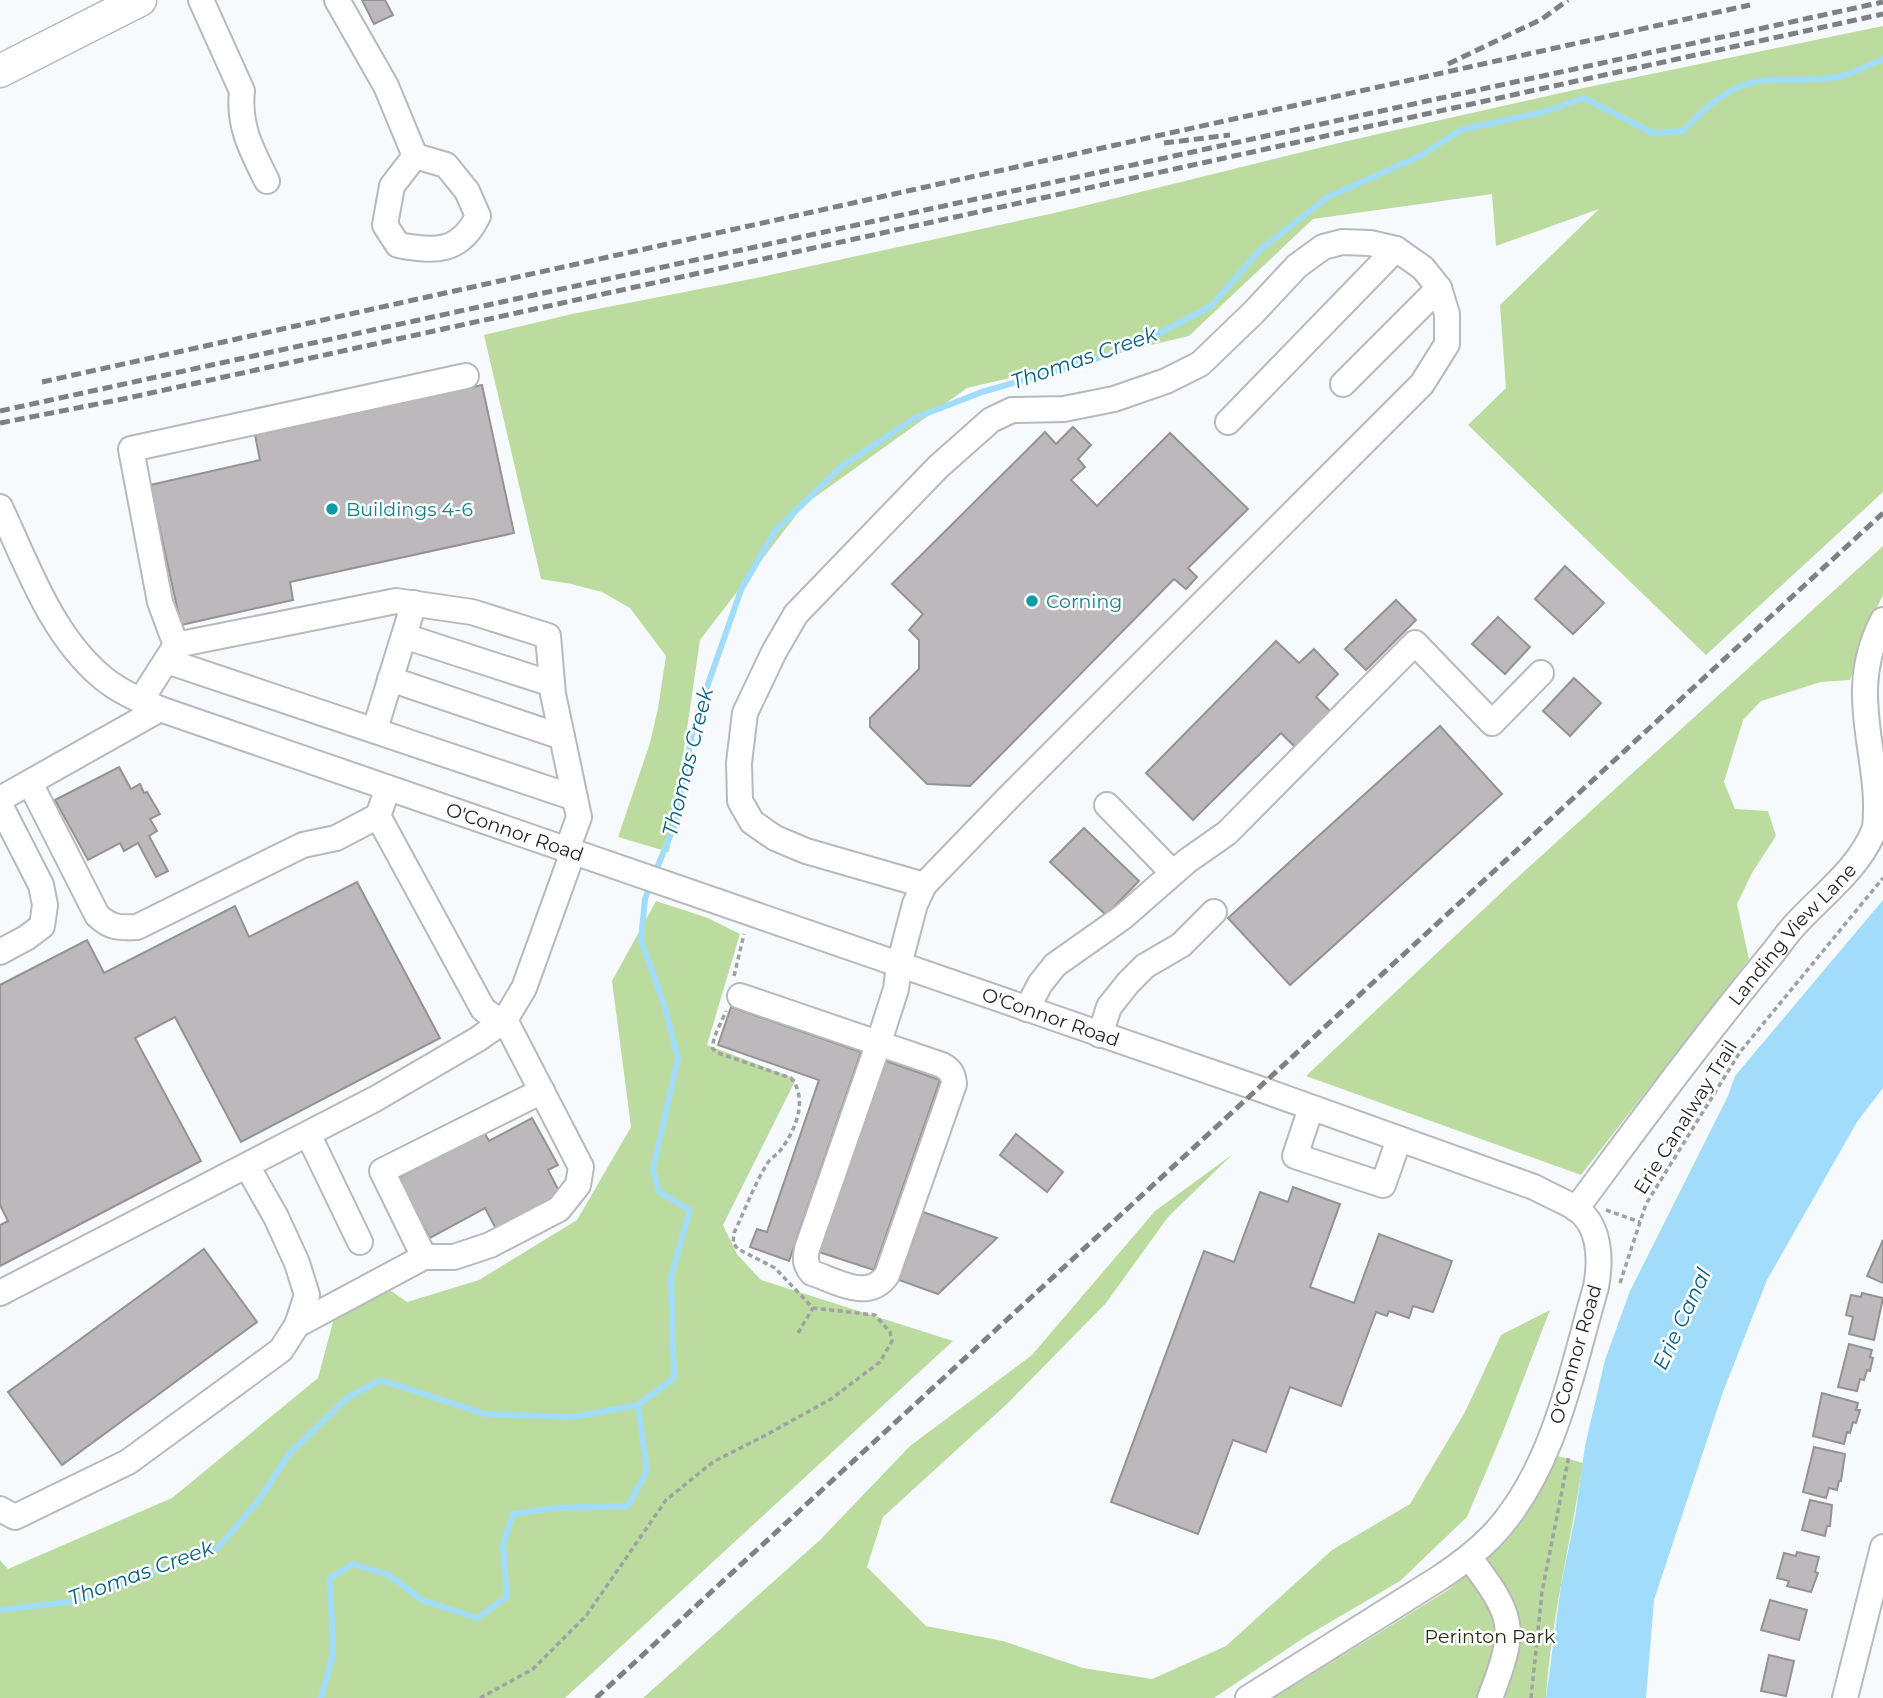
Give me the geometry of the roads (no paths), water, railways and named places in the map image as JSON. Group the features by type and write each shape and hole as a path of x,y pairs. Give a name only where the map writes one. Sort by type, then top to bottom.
{"main road":[{"path":"0,71 140,0"}],"street":[{"path":"201,0 242,91 240,103 243,128 267,181"},
{"path":"337,0 386,86 415,156"},
{"path":"733,997 879,1042 950,1070 954,1084 887,1275 881,1284 873,1289 863,1290 812,1273 806,1266 806,1258 879,1042 896,989 899,965 915,904 924,886 1028,778 1422,384 1447,344 1447,314 1440,288 1423,268 1396,250 1370,243 1342,242 1323,247 1297,266 1200,364 1166,381 1114,399 1064,409 1012,410 991,420 939,467 796,614 774,652 745,713 740,763 740,800 752,822 775,838 806,851 924,886"},
{"path":"1228,422 1396,250"},
{"path":"1343,384 1440,288"},
{"path":"0,799 30,783 150,705 171,653 131,449 466,376"},
{"name":"O'Connor Road","path":"0,507 48,609 68,639 102,677 150,705 1399,1139 1534,1187 1576,1209 1598,1244 1600,1265 1563,1399 1545,1452 1528,1487 1492,1536 1469,1557 1248,1698"},
{"path":"0,1293 417,1076 505,1020 524,988 570,851 579,817 552,684 548,636 472,612 396,601 171,653"},
{"path":"375,729 414,603"},
{"name":"Landing View Lane","path":"1576,1209 1711,1027 1794,926 1846,875 1865,851 1881,802 1882,774 1868,696 1868,672 1871,646 1883,620"},
{"path":"404,636 552,684"},
{"path":"1027,1009 1040,984 1055,965 1123,917 1173,873 1227,833 1415,643 1492,723 1541,673"},
{"path":"171,653 375,729 575,798"},
{"path":"390,679 562,737"},
{"path":"30,783 97,915 104,923 117,928 137,927 303,845 336,838 378,816 388,788"},
{"path":"0,805 41,885 45,905 42,926 0,952"},
{"path":"1107,805 1173,873"},
{"path":"297,1325 424,1257 454,1258 490,1245 559,1209 578,1185 581,1167 505,1020 492,1016 483,1009 378,816"},
{"path":"1100,1035 1109,1007 1128,983 1146,966 1181,945 1214,912"},
{"path":"424,1257 382,1171 542,1091"},
{"path":"1311,1108 1295,1156 1383,1185 1399,1139"},
{"path":"307,1135 359,1242"},
{"path":"0,1509 15,1517 128,1462 281,1350 297,1325 307,1295 297,1263 276,1217 247,1166"},
{"path":"1845,1698 1883,1547"},
{"path":"1469,1557 1497,1594 1509,1626 1508,1643 1490,1698"}],"water":[{"name":"Erie Canal","path":"1883,900 1883,1088 1857,1122 1767,1280 1723,1392 1654,1600 1646,1698 1546,1698 1561,1585 1575,1517 1585,1446 1605,1360 1630,1291 1728,1096 1735,1076"}],"waterway":[{"name":"Thomas Creek","path":"655,873 675,824 694,724 741,590 775,531 841,467 915,418 982,392 1093,360 1147,340 1211,306 1260,250 1328,197 1420,156 1461,130 1547,111 1584,98 1653,133 1683,131 1711,104 1743,85 1768,80 1838,77 1883,59"},
{"name":"Thomas Creek","path":"0,1610 76,1601 217,1549 259,1500 289,1454 347,1398 381,1380 485,1414 573,1417 638,1405 674,1378 671,1277 690,1210 659,1192 653,1169 678,1059 665,1007 641,940 645,899 651,883"},
{"path":"321,1698 333,1654 330,1578 353,1564 389,1575 422,1600 477,1618 507,1597 503,1545 513,1514 555,1508 628,1506 647,1471 638,1405"}],"railway":[{"path":"1448,64 1542,19 1568,0"},
{"path":"0,411 1883,2"},
{"path":"42,382 1750,5"},
{"path":"0,423 128,398 1883,14"},
{"path":"1164,143 1230,135"},
{"path":"596,1698 1883,513"}],"place":[{"name":"Buildings 4-6","path":"332,509"},
{"name":"Corning","path":"1032,601"}],"park label":[{"name":"Perinton Park","path":"1490,1636"}]}
